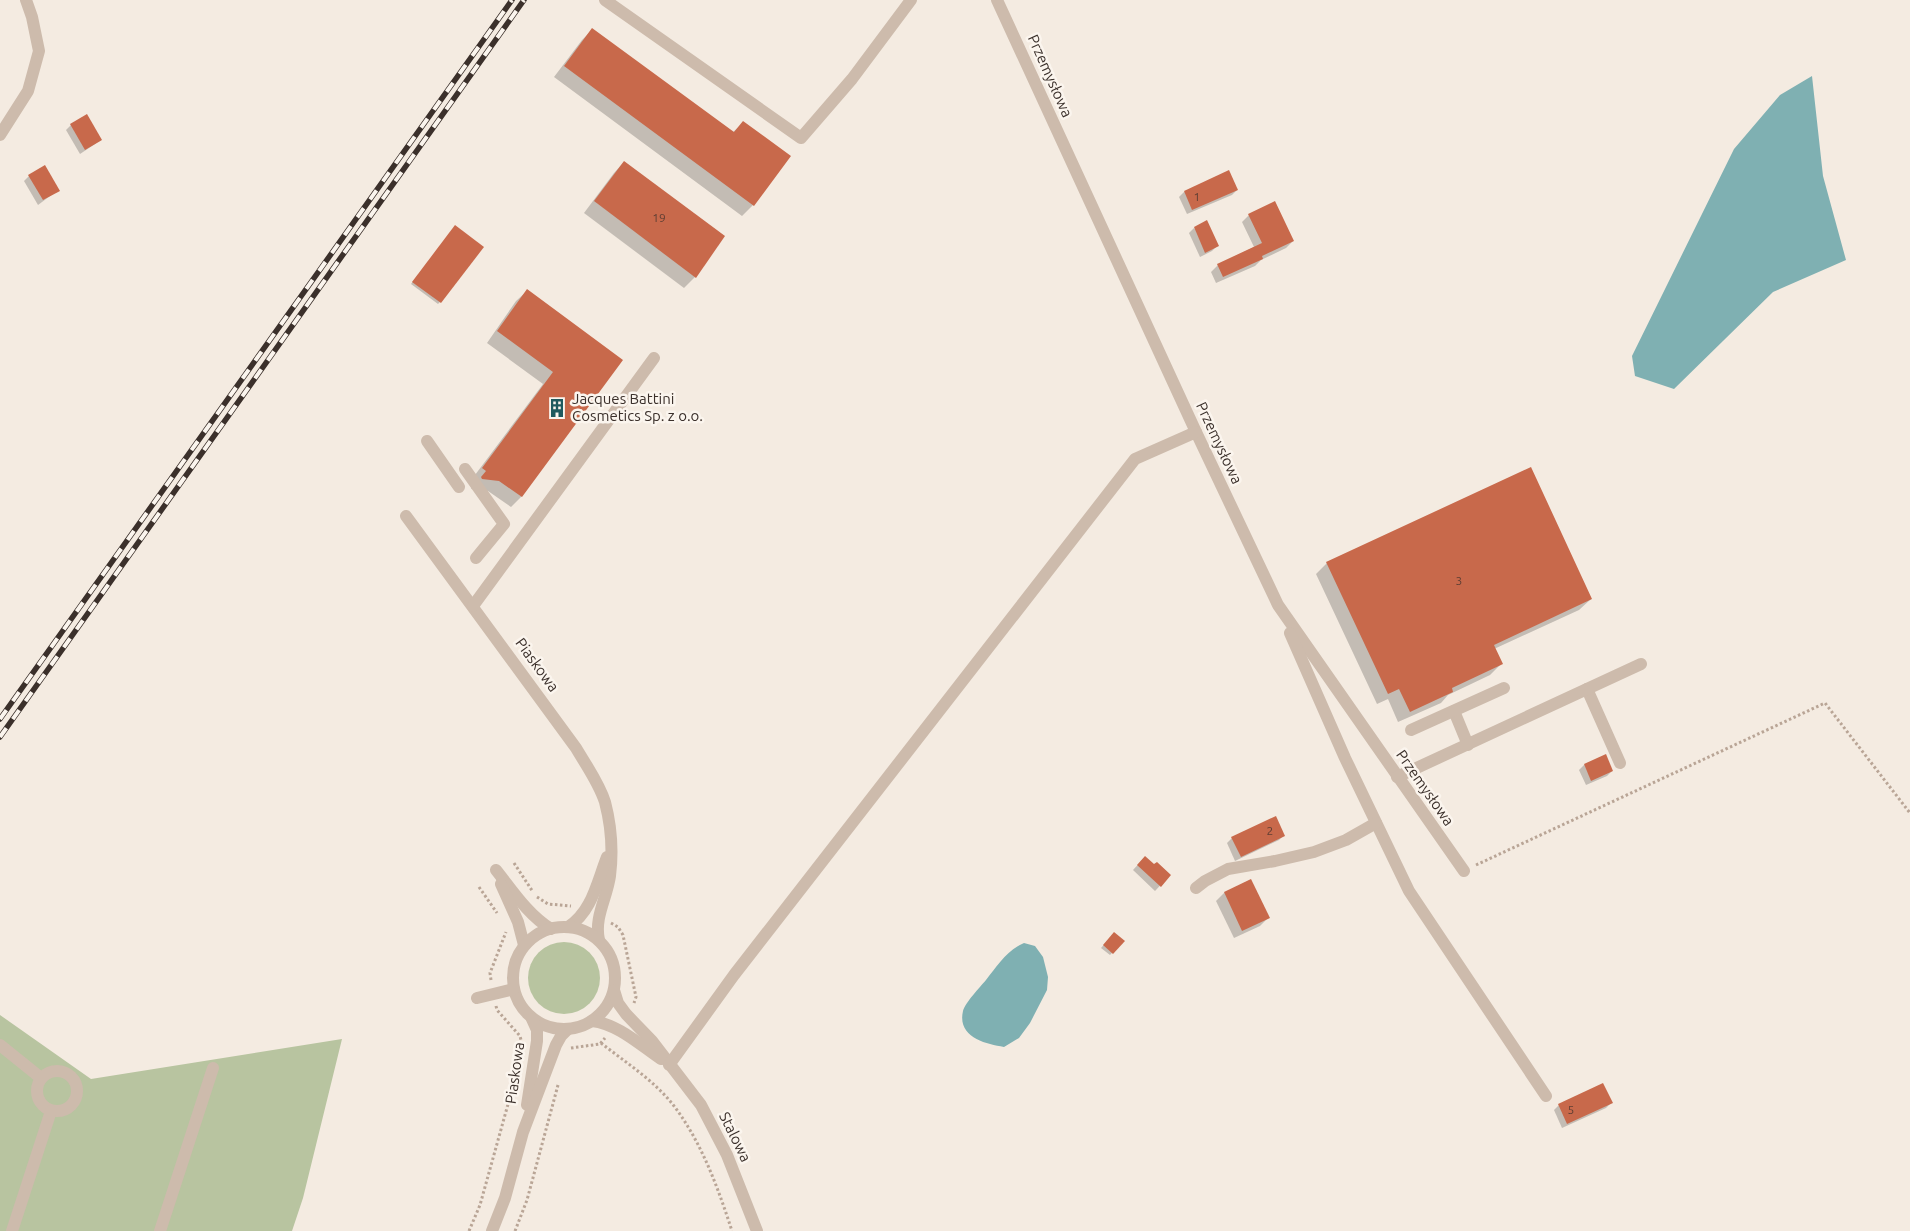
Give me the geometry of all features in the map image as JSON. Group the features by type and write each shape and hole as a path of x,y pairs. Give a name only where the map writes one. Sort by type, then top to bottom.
{"street":[{"path":"0,135 28,91 39,51 32,17 26,0"},
{"path":"605,0 801,138 852,79 911,0"},
{"name":"Przemysłowa","path":"997,0 1278,605 1464,871"},
{"path":"474,606 654,358"},
{"path":"669,1065 740,967 1134,460 1196,432"},
{"path":"427,441 459,487"},
{"path":"465,469 504,524 476,558"},
{"name":"Piaskowa","path":"406,516 474,606 576,748 605,801 610,825 610,876 597,929 599,940 609,954 614,970 614,990"},
{"path":"1278,605 1345,758 1409,891 1546,1096"},
{"path":"1397,777 1641,664"},
{"path":"1411,730 1504,688"},
{"path":"1587,689 1620,763"},
{"path":"1454,711 1468,744"},
{"path":"1196,888 1228,869 1314,852 1346,840 1376,823"},
{"name":"Piaskowa","path":"568,927 586,911 611,847"},
{"path":"524,945 518,922 496,870 536,918 550,929"},
{"path":"477,998 514,990 513,976 515,964 524,945 540,933 550,929 579,928 599,940"},
{"name":"Piaskowa","path":"514,990 519,1002 532,1019 537,1030 523,1132"},
{"path":"532,1019 544,1026 568,1029 592,1021 609,1003 614,990"},
{"name":"Stalowa","path":"614,990 618,1003 626,1014 652,1041 701,1105 727,1155 757,1231"},
{"name":"Stalowa","path":"592,1021 614,1027 669,1065"},
{"name":"Piaskowa","path":"492,1231 505,1198 523,1132 556,1045 568,1029"},
{"path":"0,1044 41,1078"},
{"path":"160,1231 213,1068"},
{"path":"51,1071 64,1072 75,1081 77,1094 71,1106 65,1110 52,1111 45,1108 38,1098 38,1085 41,1078 51,1071"},
{"path":"12,1231 52,1111"}],"path":[{"path":"1464,871 1825,703 1910,813"},
{"path":"514,863 536,896 548,904 569,906 586,911"},
{"path":"479,887 498,915"},
{"path":"599,917 618,927 623,935 636,997 633,1006 626,1014"},
{"path":"568,1048 601,1043 614,1027"},
{"path":"520,1036 523,1051"},
{"path":"601,1043 657,1088 673,1106 705,1159 717,1185 732,1231"},
{"path":"515,1231 527,1200 560,1076"},
{"path":"469,1231 480,1205 516,1078"}],"green space":[{"path":"571,942 590,952 598,964 600,978 598,992 590,1004 578,1012 557,1014 538,1004 530,992 528,971 538,952 550,944"},
{"path":"0,1015 91,1079 342,1039 303,1198 292,1231 0,1231"}],"water":[{"path":"1812,76 1823,176 1846,260 1773,292 1674,389 1635,376 1632,356 1734,149 1780,95"},
{"path":"1024,943 1035,946 1043,957 1048,977 1047,990 1030,1023 1019,1038 1004,1047 974,1038 964,1027 962,1020 964,1008 1003,959 1012,950"}],"building":[{"path":"592,28 734,132 743,121 791,156 754,206 564,66"},
{"path":"87,114 102,140 85,150 70,124"},
{"path":"624,161 725,236 696,278 594,201"},
{"path":"45,165 60,191 43,200 28,175"},
{"path":"1229,170 1238,190 1192,210 1184,191"},
{"path":"1275,201 1294,241 1262,256 1263,259 1223,277 1217,264 1262,243 1248,214"},
{"path":"1207,220 1219,246 1205,253 1194,227"},
{"path":"455,225 484,247 441,303 412,282"},
{"path":"527,289 623,360 522,497 499,481 482,479 481,477 486,471 482,468 553,372 497,331"},
{"path":"1531,467 1592,599 1494,645 1503,664 1452,688 1453,692 1410,712 1399,689 1388,694 1326,562"},
{"path":"1606,754 1613,771 1591,781 1584,764"},
{"path":"1276,816 1285,836 1241,857 1231,837"},
{"path":"1145,856 1154,864 1157,862 1171,875 1161,887 1137,865"},
{"path":"1251,879 1270,918 1242,931 1224,892"},
{"path":"1114,932 1125,941 1113,954 1103,945"},
{"path":"1603,1083 1613,1103 1567,1124 1558,1104"}],"railway":[{"path":"0,719 512,0"},
{"path":"0,737 524,0"}],"place":[{"name":"Jacques Battini Cosmetics Sp. z o.o.","path":"557,408"}]}
